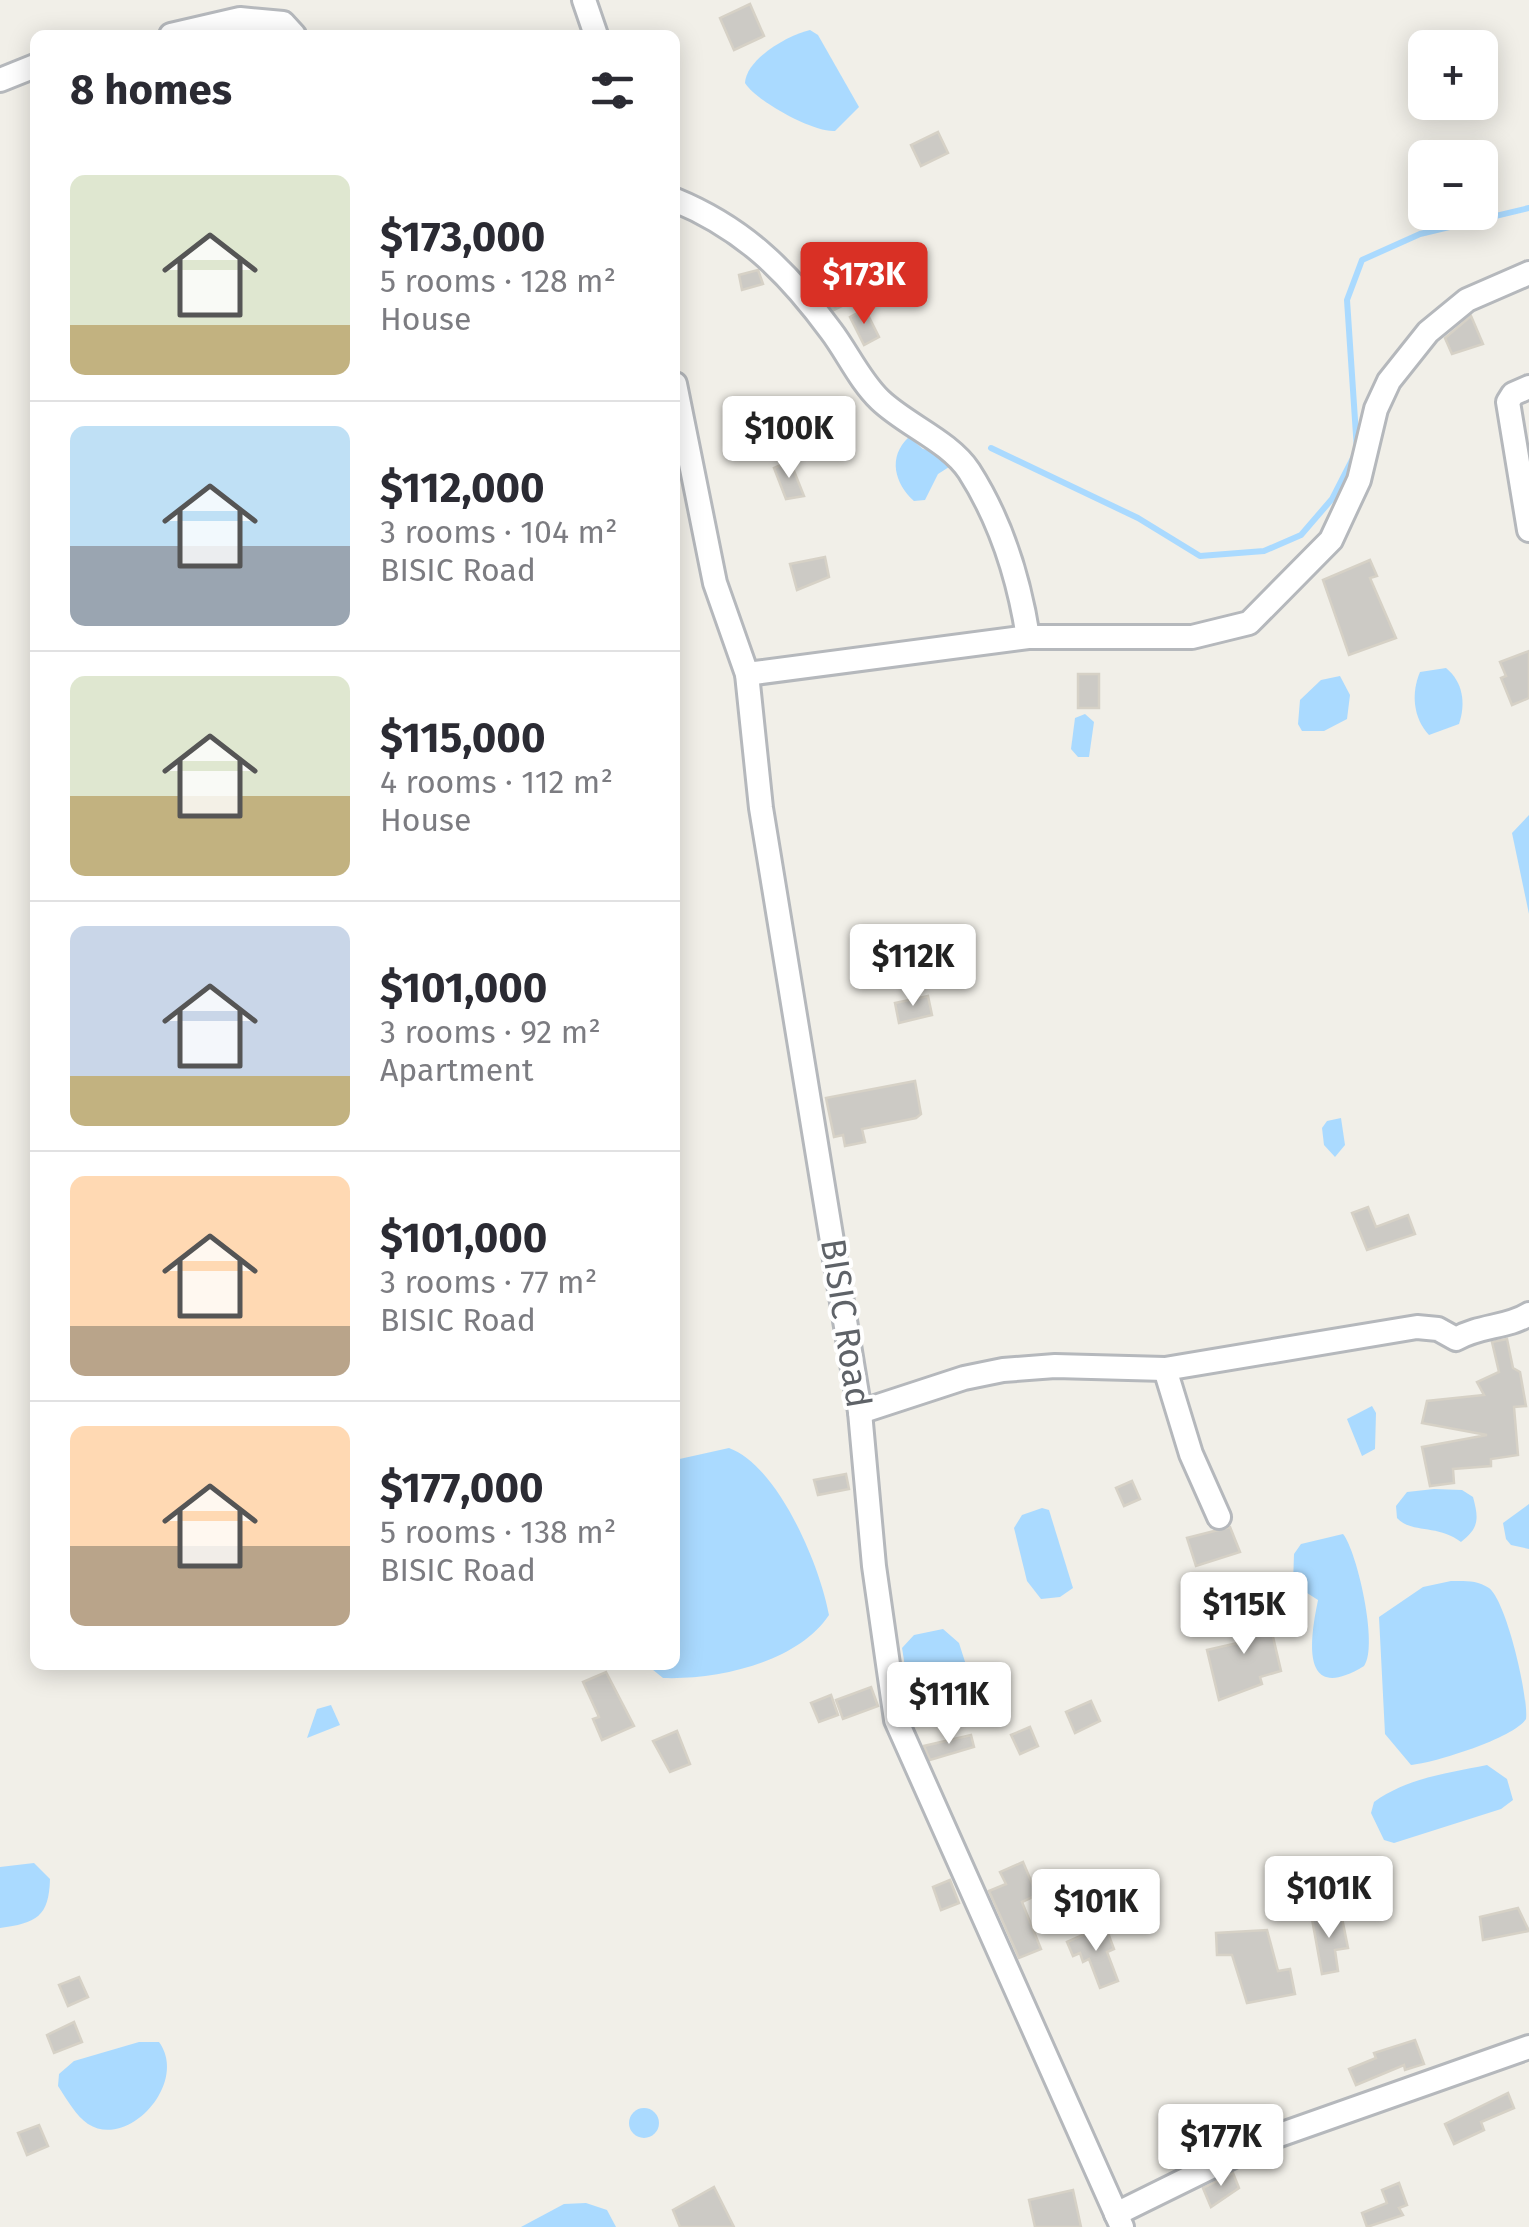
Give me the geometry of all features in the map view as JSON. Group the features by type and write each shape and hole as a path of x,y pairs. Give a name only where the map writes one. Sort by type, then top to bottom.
{"street":[{"path":"584,0 594,30"},
{"path":"193,30 240,19 283,22 290,30"},
{"path":"0,80 30,68"},
{"path":"680,202 722,219 756,244 830,328 877,398 968,468 995,521 1015,576 1028,637"},
{"path":"747,674 1028,637 1192,637 1249,624 1331,540 1359,480 1376,409 1389,381 1428,332 1468,300 1529,273"},
{"path":"1529,387 1513,394 1508,402 1529,530"},
{"name":"BISIC Road","path":"680,408 716,583 747,674 761,808 860,1412 874,1566 896,1720 1119,2221"},
{"path":"860,1412 964,1378 1003,1370 1056,1366 1164,1369 1417,1327 1438,1328 1456,1339 1491,1323 1517,1322 1529,1314"},
{"path":"1164,1369 1191,1454 1219,1518"},
{"path":"1119,2221 1268,2139 1529,2046"}],"water":[{"path":"810,30 818,35 859,107 835,131 786,115 745,83 760,57"},
{"path":"909,437 923,449 942,452 949,467 938,474 925,500 914,501 898,479 898,453"},
{"path":"1446,668 1459,686 1459,724 1429,735 1417,713 1417,680 1420,672"},
{"path":"1340,676 1350,695 1347,719 1324,731 1302,731 1298,724 1300,700 1321,680"},
{"path":"1085,714 1094,722 1089,757 1078,757 1071,749 1075,718"},
{"path":"1529,815 1529,914 1512,833"},
{"path":"1341,1118 1345,1145 1335,1157 1324,1145 1322,1128 1327,1121"},
{"path":"1372,1406 1376,1413 1375,1449 1362,1456 1347,1419"},
{"path":"729,1448 747,1458 764,1475 794,1520 816,1570 829,1615 815,1632 777,1657 707,1676 663,1678 653,1670 680,1670 680,1459"},
{"path":"1462,1490 1473,1497 1476,1523 1461,1542 1397,1518 1396,1506 1407,1492"},
{"path":"1529,1504 1529,1549 1511,1545 1503,1523"},
{"path":"1042,1508 1049,1510 1073,1588 1060,1597 1041,1599 1027,1581 1014,1528 1022,1515"},
{"path":"1343,1534 1364,1599 1368,1656 1364,1666 1329,1678 1319,1673 1312,1648 1318,1600 1293,1584 1294,1554 1301,1544"},
{"path":"1451,1581 1480,1584 1496,1597 1515,1651 1526,1719 1490,1741 1411,1765 1385,1734 1379,1617 1423,1587"},
{"path":"943,1629 959,1643 973,1687 958,1718 942,1722 930,1720 915,1703 902,1648 914,1635"},
{"path":"331,1705 340,1725 307,1738 317,1709"},
{"path":"1487,1765 1507,1779 1513,1800 1501,1809 1394,1843 1384,1840 1371,1813 1374,1802 1414,1782"},
{"path":"34,1863 50,1879 43,1910 23,1924 0,1928 0,1867"},
{"path":"139,2042 159,2042 166,2058 166,2076 160,2093 150,2108 120,2128 104,2130 88,2124 58,2086 59,2074 74,2061"},
{"path":"644,2108 654,2113 659,2123 654,2133 644,2138 634,2133 629,2123 634,2113"},
{"path":"586,2203 607,2210 616,2227 521,2227 564,2204"}],"building":[{"path":"750,4 764,36 734,50 720,18"},
{"path":"938,132 948,153 921,166 911,145"},
{"path":"758,270 763,284 742,290 739,275"},
{"path":"837,284 848,303 834,310 820,293"},
{"path":"865,309 879,337 864,345 850,317"},
{"path":"1471,316 1483,344 1452,354 1445,338"},
{"path":"790,461 804,496 786,499 774,468"},
{"path":"825,557 829,577 797,590 790,564"},
{"path":"1370,560 1377,576 1370,578 1396,638 1349,655 1323,580"},
{"path":"1529,651 1529,698 1512,705 1501,678 1506,676 1500,662"},
{"path":"1078,674 1099,674 1099,708 1078,708"},
{"path":"928,996 932,1015 899,1023 895,1003"},
{"path":"915,1081 921,1114 916,1118 862,1129 865,1142 845,1146 843,1135 834,1137 826,1098"},
{"path":"1368,1207 1376,1227 1408,1215 1415,1234 1367,1250 1352,1213"},
{"path":"1507,1339 1513,1368 1520,1372 1526,1406 1514,1407 1518,1455 1491,1459 1491,1466 1453,1469 1454,1483 1430,1486 1422,1447 1487,1435 1422,1423 1427,1401 1484,1395 1477,1382 1499,1372 1492,1342"},
{"path":"846,1474 849,1489 818,1495 814,1480"},
{"path":"1132,1481 1140,1499 1124,1506 1116,1488"},
{"path":"1230,1527 1240,1552 1196,1566 1187,1538"},
{"path":"1249,1603 1255,1627 1270,1624 1281,1671 1260,1677 1262,1684 1219,1700 1207,1650 1242,1642 1234,1606"},
{"path":"606,1672 634,1726 602,1740 593,1719 599,1717 583,1682"},
{"path":"871,1687 878,1706 843,1719 836,1700"},
{"path":"831,1695 838,1715 819,1722 811,1703"},
{"path":"1091,1701 1100,1721 1075,1733 1066,1712"},
{"path":"1030,1727 1038,1746 1020,1754 1011,1735"},
{"path":"677,1731 690,1764 670,1772 653,1741"},
{"path":"971,1735 974,1747 930,1760 924,1746"},
{"path":"1023,1862 1037,1895 1022,1902 1041,1949 1019,1958 989,1891 1006,1884 1000,1872"},
{"path":"950,1880 959,1903 941,1910 933,1887"},
{"path":"1518,1908 1529,1931 1483,1940 1480,1917"},
{"path":"1341,1913 1348,1948 1335,1950 1338,1971 1322,1974 1312,1919"},
{"path":"1105,1925 1114,1949 1107,1952 1118,1981 1100,1988 1089,1959 1083,1962 1080,1953 1073,1956 1067,1942"},
{"path":"1267,1930 1278,1971 1290,1969 1295,1994 1247,2003 1232,1955 1217,1955 1216,1933"},
{"path":"79,1977 88,1997 68,2006 59,1985"},
{"path":"74,2022 82,2042 54,2053 47,2035"},
{"path":"1415,2040 1424,2064 1405,2070 1404,2065 1356,2085 1349,2069 1376,2058 1374,2053"},
{"path":"1508,2093 1514,2108 1481,2122 1484,2130 1454,2144 1445,2124"},
{"path":"39,2125 48,2146 27,2155 18,2133"},
{"path":"1233,2173 1239,2188 1211,2207 1203,2188"},
{"path":"1399,2183 1407,2205 1399,2208 1403,2215 1367,2227 1362,2213 1387,2203 1382,2190"},
{"path":"714,2187 734,2227 680,2227 673,2210"},
{"path":"1073,2190 1081,2227 1035,2227 1029,2200"}],"waterway":[{"path":"991,448 1138,518 1200,556 1264,551 1301,535 1332,499 1357,450 1347,300 1362,260 1420,234 1529,208"}]}
